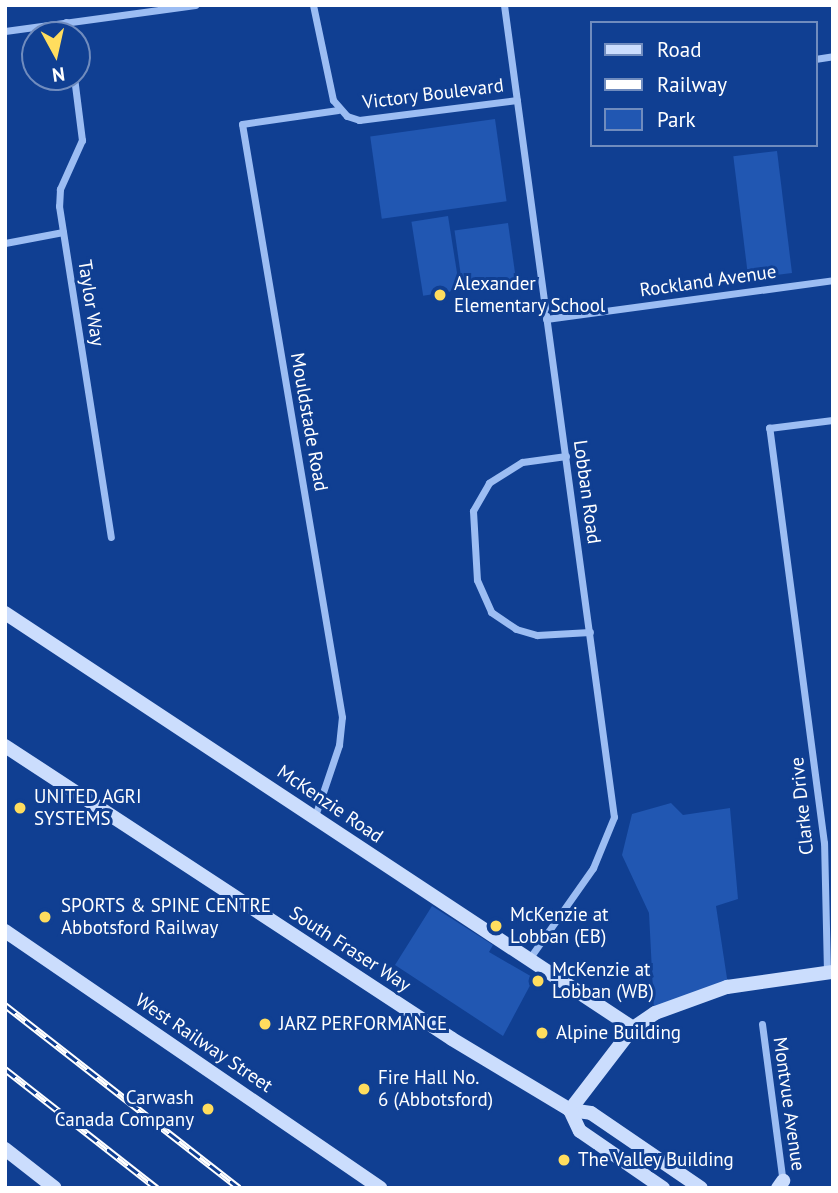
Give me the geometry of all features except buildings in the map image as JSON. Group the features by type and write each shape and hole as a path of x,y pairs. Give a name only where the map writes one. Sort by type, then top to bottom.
{"street":[{"path":"74,21 195,5"},
{"name":"Victory Boulevard","path":"313,5 338,110 359,120 517,100"},
{"name":"Lobban Road","path":"504,5 614,817 593,868 528,959"},
{"name":"Taylor Way","path":"76,91 82,139 60,188 63,232 111,537"},
{"name":"Mouldstade Road","path":"314,816 339,746 342,717 242,124 338,110"},
{"path":"5,243 63,232"},
{"name":"Rockland Avenue","path":"547,319 833,280"},
{"name":"Clarke Drive","path":"830,972 824,843 769,428 833,420"},
{"path":"566,456 522,462 489,484 473,511 475,566 491,612 516,629 537,635 590,632"},
{"name":"McKenzie Road","path":"5,613 632,1028"},
{"name":"South Fraser Way","path":"5,746 452,1039 570,1110 591,1113 701,1188"},
{"name":"West Railway Street","path":"5,932 381,1188"},
{"path":"570,1110 632,1028 679,1001 706,992 830,972"},
{"name":"Montvue Avenue","path":"762,1024 782,1185"},
{"name":"South Fraser Way","path":"570,1110 580,1131 663,1188"},
{"path":"5,1149 55,1188"}],"green space":[{"path":"495,119 507,201 382,219 370,137"},
{"path":"777,151 792,273 748,278 733,156"},
{"path":"448,216 460,290 423,296 411,222"},
{"path":"508,223 517,285 463,293 455,231"},
{"path":"671,803 683,815 730,808 738,899 716,906 728,985 654,1011 649,913 622,855 632,814"},
{"path":"432,906 493,945 489,952 534,978 503,1036 395,965"}],"railway":[{"path":"5,1005 239,1188"},
{"path":"5,1069 157,1188"}],"place":[{"name":"Alexander Elementary School","path":"440,295"},
{"name":"UNITED AGRI SYSTEMS","path":"20,808"},
{"name":"SPORTS & SPINE CENTRE Abbotsford Railway","path":"45,917"},
{"name":"McKenzie at Lobban (EB)","path":"496,926"},
{"name":"McKenzie at Lobban (WB)","path":"538,981"},
{"name":"JARZ PERFORMANCE","path":"265,1024"},
{"name":"Alpine Building","path":"542,1033"},
{"name":"Fire Hall No. 6 (Abbotsford)","path":"364,1089"},
{"name":"Carwash Canada Company","path":"208,1109"},
{"name":"The Valley Building","path":"564,1160"}]}
